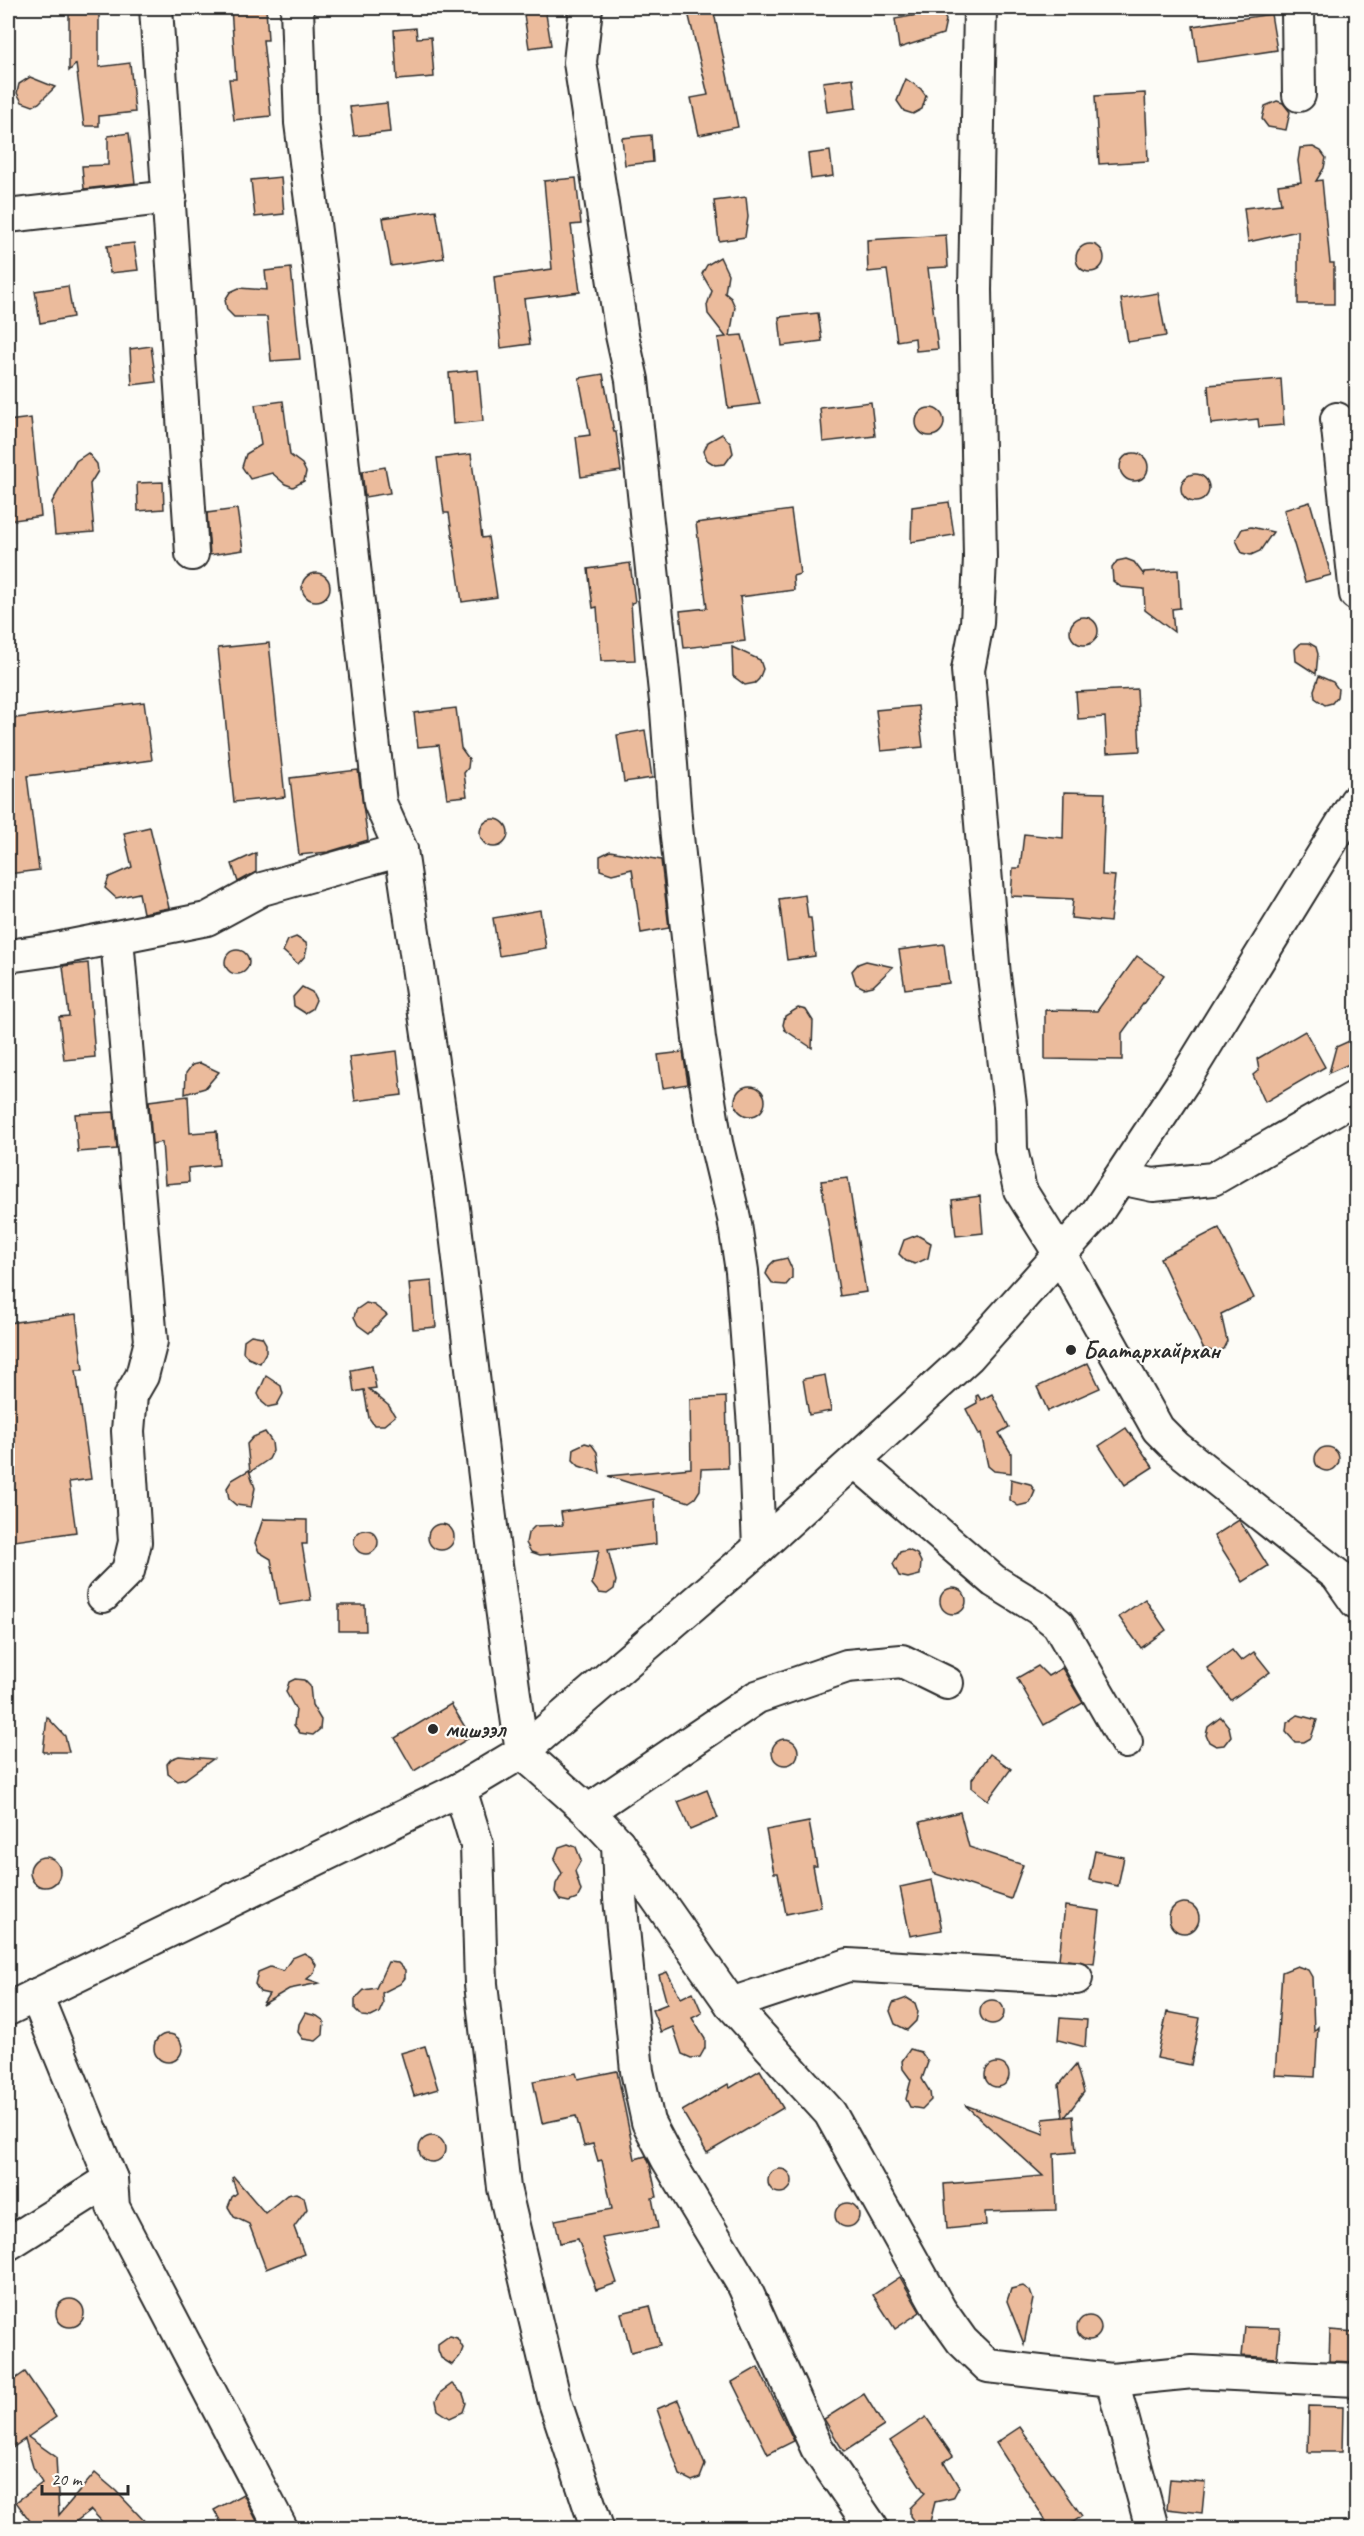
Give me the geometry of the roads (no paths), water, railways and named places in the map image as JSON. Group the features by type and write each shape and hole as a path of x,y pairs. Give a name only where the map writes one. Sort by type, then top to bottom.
{"street":[{"path":"156,8 192,554"},
{"path":"297,8 301,123 330,348 380,803 401,850 452,1192 491,1532 522,1752 588,1811 618,1842 731,2004 830,2113 929,2291 962,2342 988,2366 1112,2380 1193,2372 1356,2380"},
{"path":"586,8 580,62 622,335 632,380 699,1039 716,1143 734,1218 742,1271 759,1548"},
{"path":"980,8 975,290 980,558 977,623 968,670 994,976 1010,1105 1011,1149 1020,1190 1060,1254 1158,1429 1176,1447 1337,1575 1356,1602"},
{"path":"1298,8 1299,94"},
{"path":"8,216 170,197"},
{"path":"1337,419 1356,594"},
{"path":"8,2009 460,1789 522,1752 759,1548 968,1357 1096,1214 1183,1082 1356,801"},
{"path":"8,956 117,938 207,919 262,889 401,850"},
{"path":"104,1596 128,1571 135,1542 128,1431 131,1395 142,1376 151,1341 117,938"},
{"path":"1120,1178 1153,1185 1213,1179 1356,1097"},
{"path":"855,1461 994,1581 1038,1608 1058,1624 1126,1742"},
{"path":"588,1811 757,1697 847,1666 902,1661 947,1683"},
{"path":"460,1789 477,1845 481,1984 504,2188 555,2402 597,2529"},
{"path":"618,1842 620,1898 637,2071 648,2122 668,2160 744,2286 817,2448 872,2529"},
{"path":"731,2004 848,1965 1076,1978"},
{"path":"36,1995 111,2179 112,2207 281,2529"},
{"path":"8,2244 111,2179"},
{"path":"1112,2380 1152,2529"}],"place":[{"name":"Баатархайрхан","path":"1071,1350"},
{"name":"мишээл","path":"433,1729"}]}
